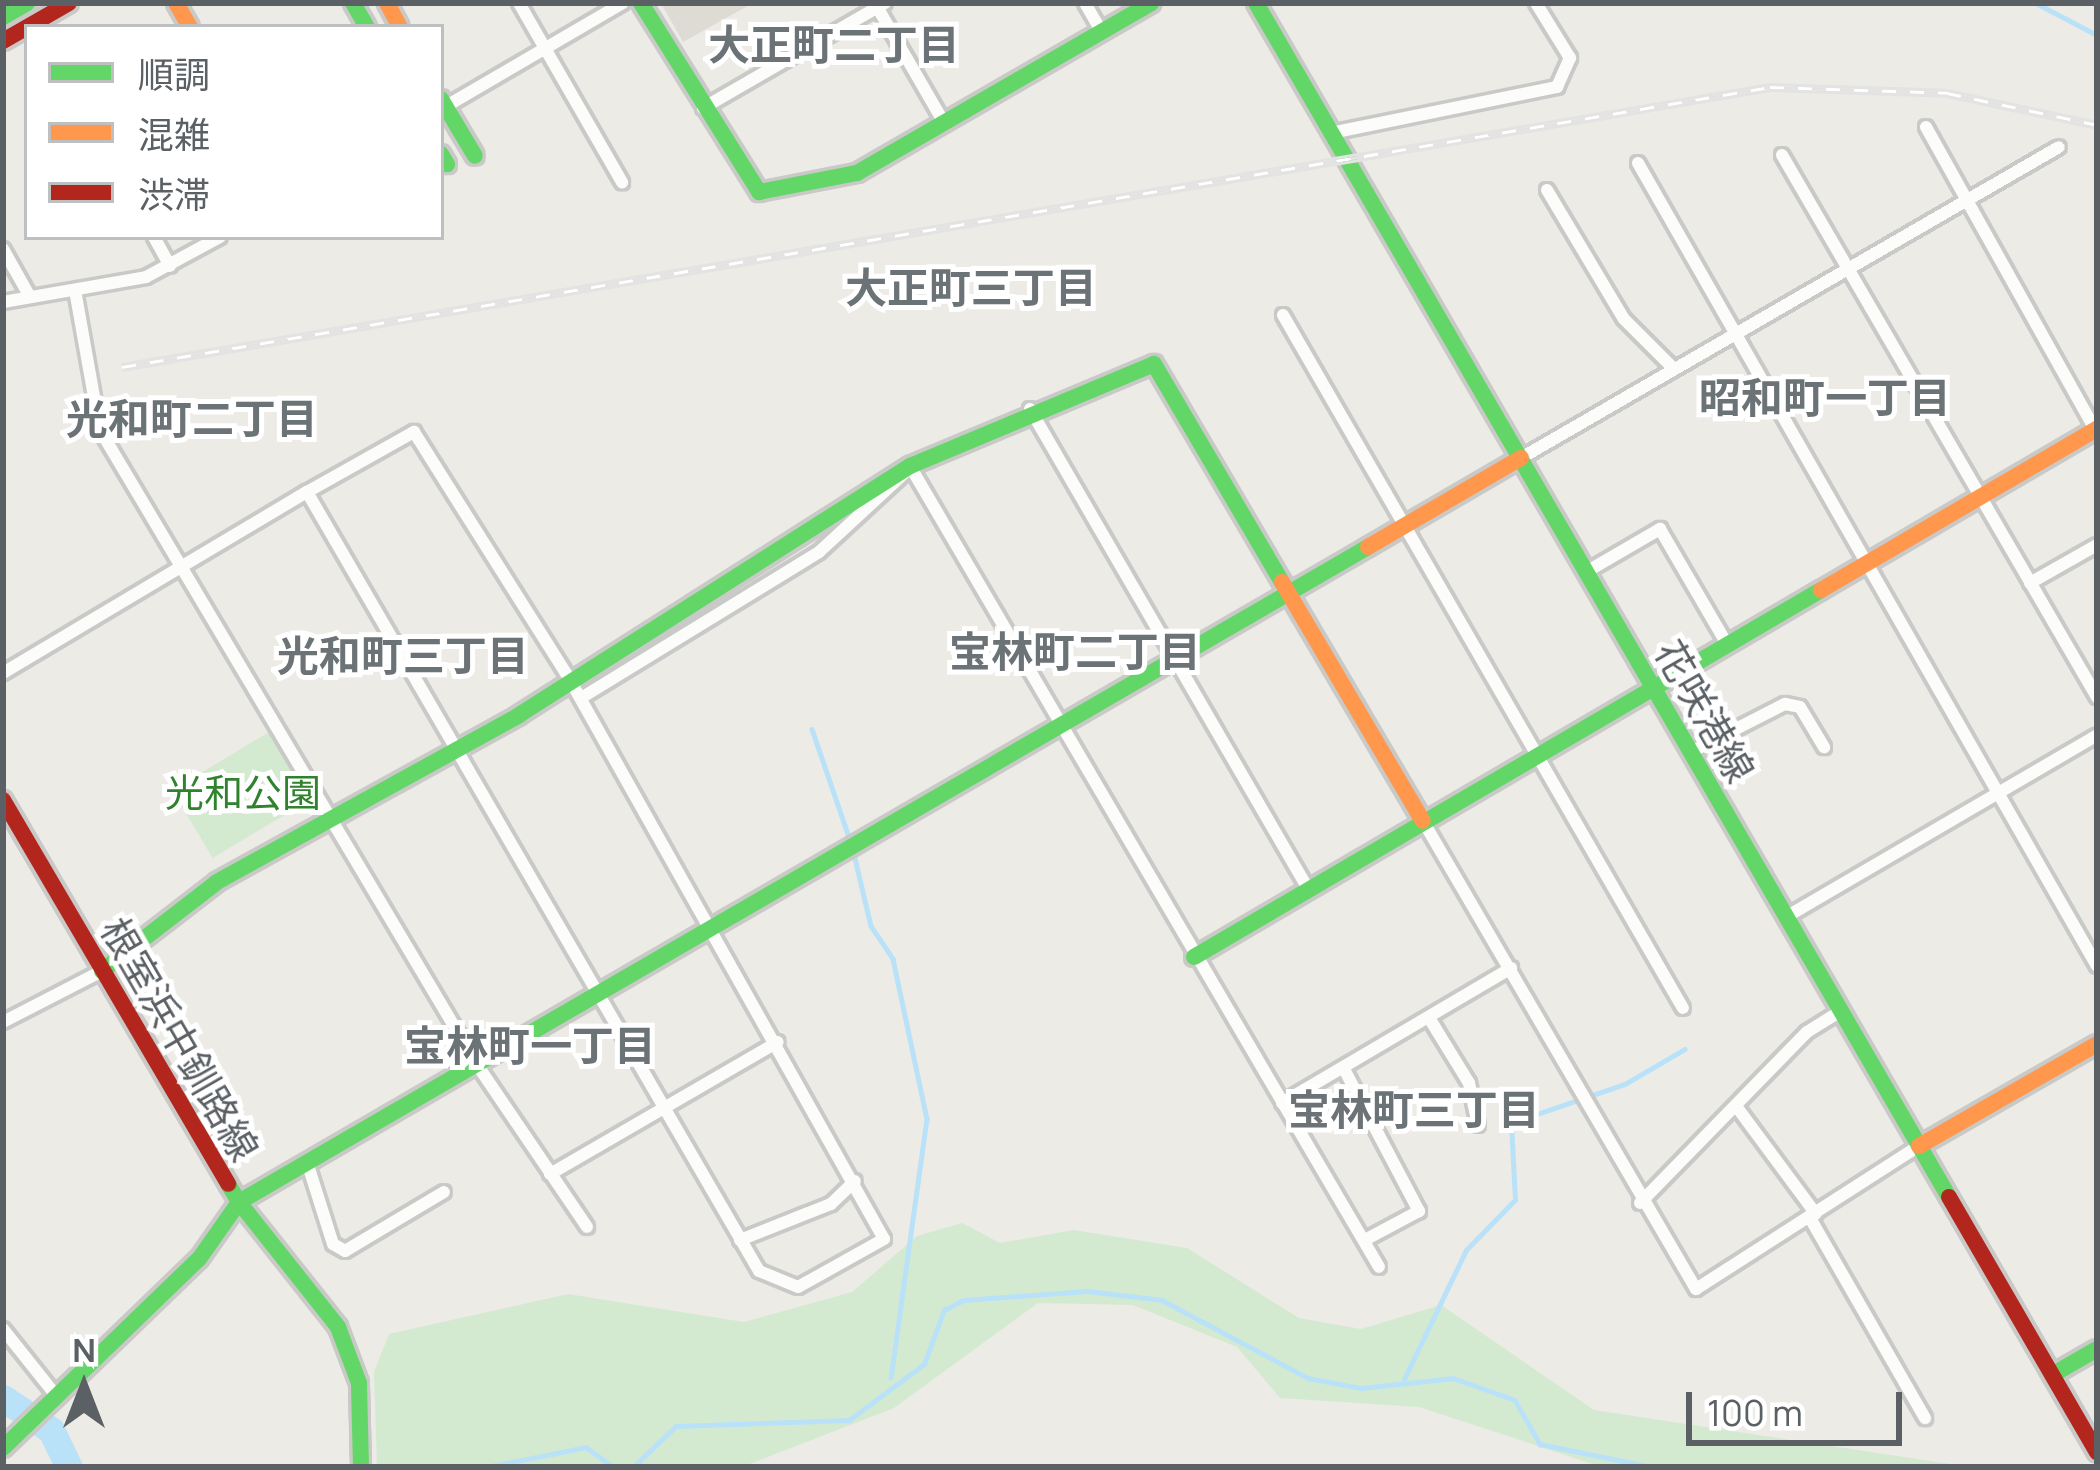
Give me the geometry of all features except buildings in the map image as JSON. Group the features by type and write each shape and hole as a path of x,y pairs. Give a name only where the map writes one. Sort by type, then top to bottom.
{"main road":[{"path":"3,17 27,3"},
{"path":"34,24 69,3"},
{"path":"641,3 702,109 759,192 839,179 1151,3"},
{"name":"花咲港線","path":"1256,3 2097,1452"},
{"path":"444,108 476,156"},
{"path":"102,971 199,895 453,752 910,466 1030,408 1154,364 1292,590 1423,821"},
{"path":"1194,957 2096,430"},
{"path":"361,1467 359,1383 338,1328 239,1202 1063,728 1176,656 1521,458"},
{"name":"根室浜中釧路線","path":"3,800 239,1202 199,1259 3,1448"},
{"path":"1919,1146 2097,1044"},
{"path":"2052,1375 2097,1349"}],"street":[{"path":"519,3 622,182"},
{"path":"444,104 623,3"},
{"path":"1085,3 1102,32"},
{"path":"1331,134 1557,87 1570,58 1539,7 1555,3"},
{"path":"702,109 879,4 944,123"},
{"path":"1927,128 1963,201 2096,430"},
{"path":"1521,458 2060,146"},
{"path":"1782,155 2097,697"},
{"path":"1638,163 2097,966"},
{"path":"1547,190 1624,319 1673,368"},
{"path":"156,240 170,266"},
{"path":"3,302 170,266 215,240"},
{"path":"3,249 30,297"},
{"path":"75,290 100,430 185,566 476,1064 587,1227"},
{"path":"1283,315 1683,1008"},
{"path":"1030,408 1307,887"},
{"path":"3,673 307,492 414,432 581,698 778,1042 884,1239 830,1275 778,1284 740,1240 659,1109 307,492"},
{"path":"581,698 819,552 910,466 1379,1267"},
{"path":"1586,572 1660,529 1727,644"},
{"path":"2030,583 2097,544"},
{"path":"1691,752 1785,704 1800,706 1824,747"},
{"path":"1786,917 2097,735"},
{"path":"1423,821 1511,968 1640,1203 1696,1289 1919,1146"},
{"path":"1282,1103 1431,1021 1511,968"},
{"path":"3,1022 102,971"},
{"path":"1640,1203 1739,1110 1807,1033 1841,1011"},
{"path":"1431,1021 1469,1083 1478,1125"},
{"path":"550,1174 778,1042"},
{"path":"1344,1069 1419,1211 1365,1240"},
{"path":"1739,1110 1813,1216 1924,1418"},
{"path":"307,1162 345,1251 444,1192"},
{"path":"740,1240 831,1204 855,1181"},
{"path":"3,1330 51,1403"}],"shaded area":[{"path":"661,3 753,3 683,42"}],"green space":[{"name":"光和公園","path":"274,729 315,797 213,858 172,790"},
{"path":"962,1223 1000,1243 1074,1230 1187,1248 1299,1318 1361,1329 1441,1305 1594,1410 1970,1467 1602,1467 1419,1407 1280,1398 1237,1347 1133,1305 1038,1303 894,1408 742,1467 377,1467 374,1372 389,1334 568,1294 744,1322 852,1292 917,1236"}],"waterway":[{"path":"2036,3 2097,35"},
{"path":"812,729 851,843"},
{"path":"854,854 871,926 893,959 927,1119 891,1378"},
{"path":"1404,1379 1466,1250 1515,1200 1511,1123 1625,1084 1685,1049"},
{"path":"633,1467 676,1426 849,1420 924,1364 944,1310 964,1300 1087,1291 1162,1300 1308,1378 1361,1388 1453,1378 1515,1400 1540,1444 1652,1467"},
{"path":"3,1398 51,1430 69,1467"},
{"path":"487,1467 586,1447 614,1467"}],"railway":[{"path":"122,367 1770,87 1947,93 2097,125"}],"traffic: fast":[{"path":"3,17 27,3"},
{"path":"353,3 365,24"},
{"path":"641,3 759,192 857,173 1151,3"},
{"path":"1256,3 1949,1197"},
{"path":"444,104 475,156"},
{"path":"444,159 447,164"},
{"path":"102,971 217,882 519,715 910,466 1154,364 1282,582"},
{"path":"361,1467 359,1383 338,1327 239,1202 1368,547"},
{"path":"1194,957 1821,590"},
{"path":"3,1448 199,1259 239,1202 228,1184"},
{"path":"2052,1375 2097,1349"}],"traffic: slow":[{"path":"176,3 188,24"},
{"path":"387,3 398,24"},
{"path":"1821,590 2097,429"},
{"path":"1368,547 1521,458"},
{"path":"1282,582 1423,821"},
{"path":"1919,1146 2097,1044"}],"traffic: jam":[{"path":"33,24 69,3"},
{"path":"3,41 24,29"},
{"path":"3,800 228,1184"},
{"path":"1949,1197 2097,1452"}],"district":[{"name":"大正町二丁目","path":"834,44"},
{"name":"大正町三丁目","path":"971,287"},
{"name":"昭和町一丁目","path":"1825,397"},
{"name":"光和町二丁目","path":"192,418"},
{"name":"宝林町二丁目","path":"1075,651"},
{"name":"光和町三丁目","path":"403,655"},
{"name":"宝林町一丁目","path":"530,1045"},
{"name":"宝林町三丁目","path":"1414,1109"}]}
